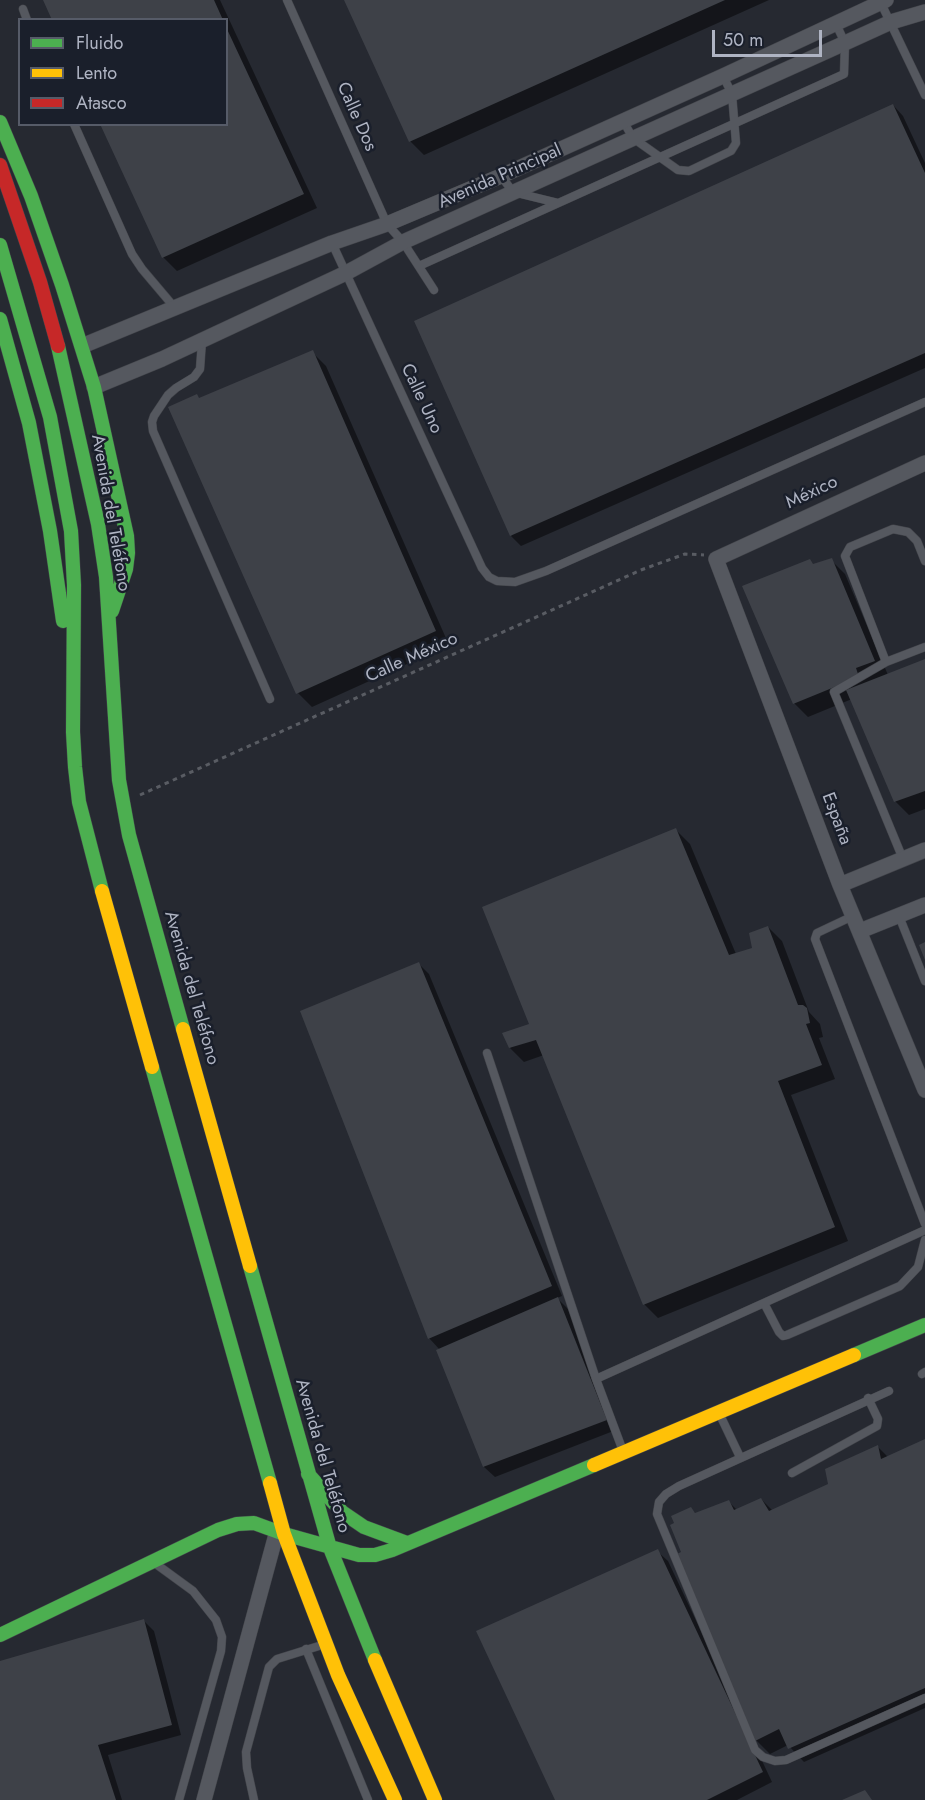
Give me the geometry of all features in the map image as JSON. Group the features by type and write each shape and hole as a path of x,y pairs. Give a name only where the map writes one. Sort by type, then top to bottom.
{"main road":[{"path":"0,122 31,196 82,346 94,387 127,536 126,568 109,619"},
{"name":"Avenida del Teléfono","path":"0,165 40,282 62,358 98,524 106,577 113,712 122,803 135,857 330,1548 435,1800"},
{"path":"0,246 50,417 71,531 74,585 73,732 75,767 87,837 281,1532 338,1675 395,1800"},
{"path":"0,319 28,423 50,531 58,600 74,656"},
{"path":"0,1635 218,1530 237,1524 254,1523 330,1548 359,1555 375,1555 925,1325"},
{"path":"308,1474 342,1512 364,1527 407,1543"}],"street":[{"name":"Avenida Principal","path":"82,346 501,176 882,1"},
{"name":"Avenida Principal","path":"94,387 346,273 403,242 513,192 891,22 925,12"},
{"name":"México","path":"716,559 925,464"},
{"name":"España","path":"716,559 840,885 925,1090"},
{"path":"840,885 925,850"},
{"path":"860,931 925,905"},
{"path":"204,1800 281,1532"}],"lane":[{"name":"Calle Dos","path":"287,0 387,224 403,242 434,290"},
{"path":"882,1 925,94"},
{"path":"23,9 26,18"},
{"path":"419,266 844,74 845,43 836,24"},
{"path":"623,121 633,138 678,170 689,171 731,151 736,143 732,94 723,76"},
{"path":"75,126 132,254 175,308"},
{"path":"501,176 513,192 558,203"},
{"name":"Calle Uno","path":"332,243 483,568 489,578 497,581 515,582 526,579 925,402"},
{"path":"202,340 200,369 194,377 168,395 154,416 153,430 270,699"},
{"path":"886,662 845,556 850,547 892,529 908,532 916,541 925,561"},
{"path":"903,859 834,692 886,662 925,647"},
{"path":"853,916 817,933 815,939 925,1224"},
{"path":"898,916 925,981"},
{"path":"487,1053 623,1453"},
{"path":"596,1379 925,1230"},
{"path":"764,1303 779,1332 787,1335 900,1286 918,1267 925,1239"},
{"path":"889,1390 740,1457 666,1494 659,1502 657,1514 755,1750 763,1757 775,1761 786,1761 925,1698"},
{"path":"792,1473 877,1426 878,1419 868,1398"},
{"path":"718,1413 740,1457"},
{"path":"153,1561 193,1591 216,1620 222,1636 221,1651 179,1800"},
{"path":"254,1800 246,1752 271,1663 326,1643"},
{"path":"306,1649 368,1800"}],"path":[{"name":"Calle México","path":"122,803 658,563 685,554 716,559"}],"building":[{"path":"43,0 214,0 222,18 51,18"},
{"path":"344,0 725,0 409,142"},
{"path":"228,31 304,194 162,258 101,126 228,126"},
{"path":"893,104 925,173 925,353 510,536 414,321"},
{"path":"313,350 436,631 296,694 168,407 197,394 199,398"},
{"path":"832,558 875,661 856,668 859,677 793,704 742,586 810,559 813,564"},
{"path":"925,659 925,791 894,802 846,690"},
{"path":"676,828 729,955 752,948 749,933 768,926 798,1005 807,1008 810,1023 806,1024 822,1065 778,1081 835,1227 643,1305 536,1040 509,1048 502,1033 529,1024 482,907"},
{"path":"925,942 925,960 919,945"},
{"path":"419,962 552,1286 428,1339 300,1011"},
{"path":"558,1297 607,1420 483,1467 436,1350"},
{"path":"925,1439 925,1688 788,1749 779,1729 755,1741 677,1554 681,1552 670,1525 674,1523 671,1516 691,1507 695,1513 729,1500 734,1510 761,1498 769,1511 828,1484 825,1469 878,1445 881,1459"},
{"path":"658,1549 763,1772 707,1800 555,1800 476,1631"},
{"path":"144,1619 172,1725 98,1745 116,1800 0,1800 0,1661"},
{"path":"865,1790 872,1800 842,1800"}],"traffic: fast":[{"path":"0,122 31,196 94,387 127,536 126,569 112,611"},
{"path":"0,245 50,417 71,531 74,585 73,732 75,767 79,802 102,891"},
{"path":"0,319 29,423 50,531 63,621"},
{"path":"58,346 98,524 106,577 119,780 129,835 183,1029"},
{"path":"152,1067 270,1483"},
{"path":"250,1266 330,1548"},
{"path":"854,1355 925,1325"},
{"path":"0,1635 218,1530 237,1524 254,1523 359,1555 375,1555 392,1550 594,1465"},
{"path":"308,1474 342,1512 364,1527 407,1543"},
{"path":"330,1548 375,1660"}],"traffic: slow":[{"path":"102,891 152,1067"},
{"path":"183,1029 250,1266"},
{"path":"594,1465 854,1355"},
{"path":"270,1483 284,1534 338,1675 395,1800"},
{"path":"375,1660 435,1800"}],"traffic: jam":[{"path":"0,165 40,282 58,346"}]}
